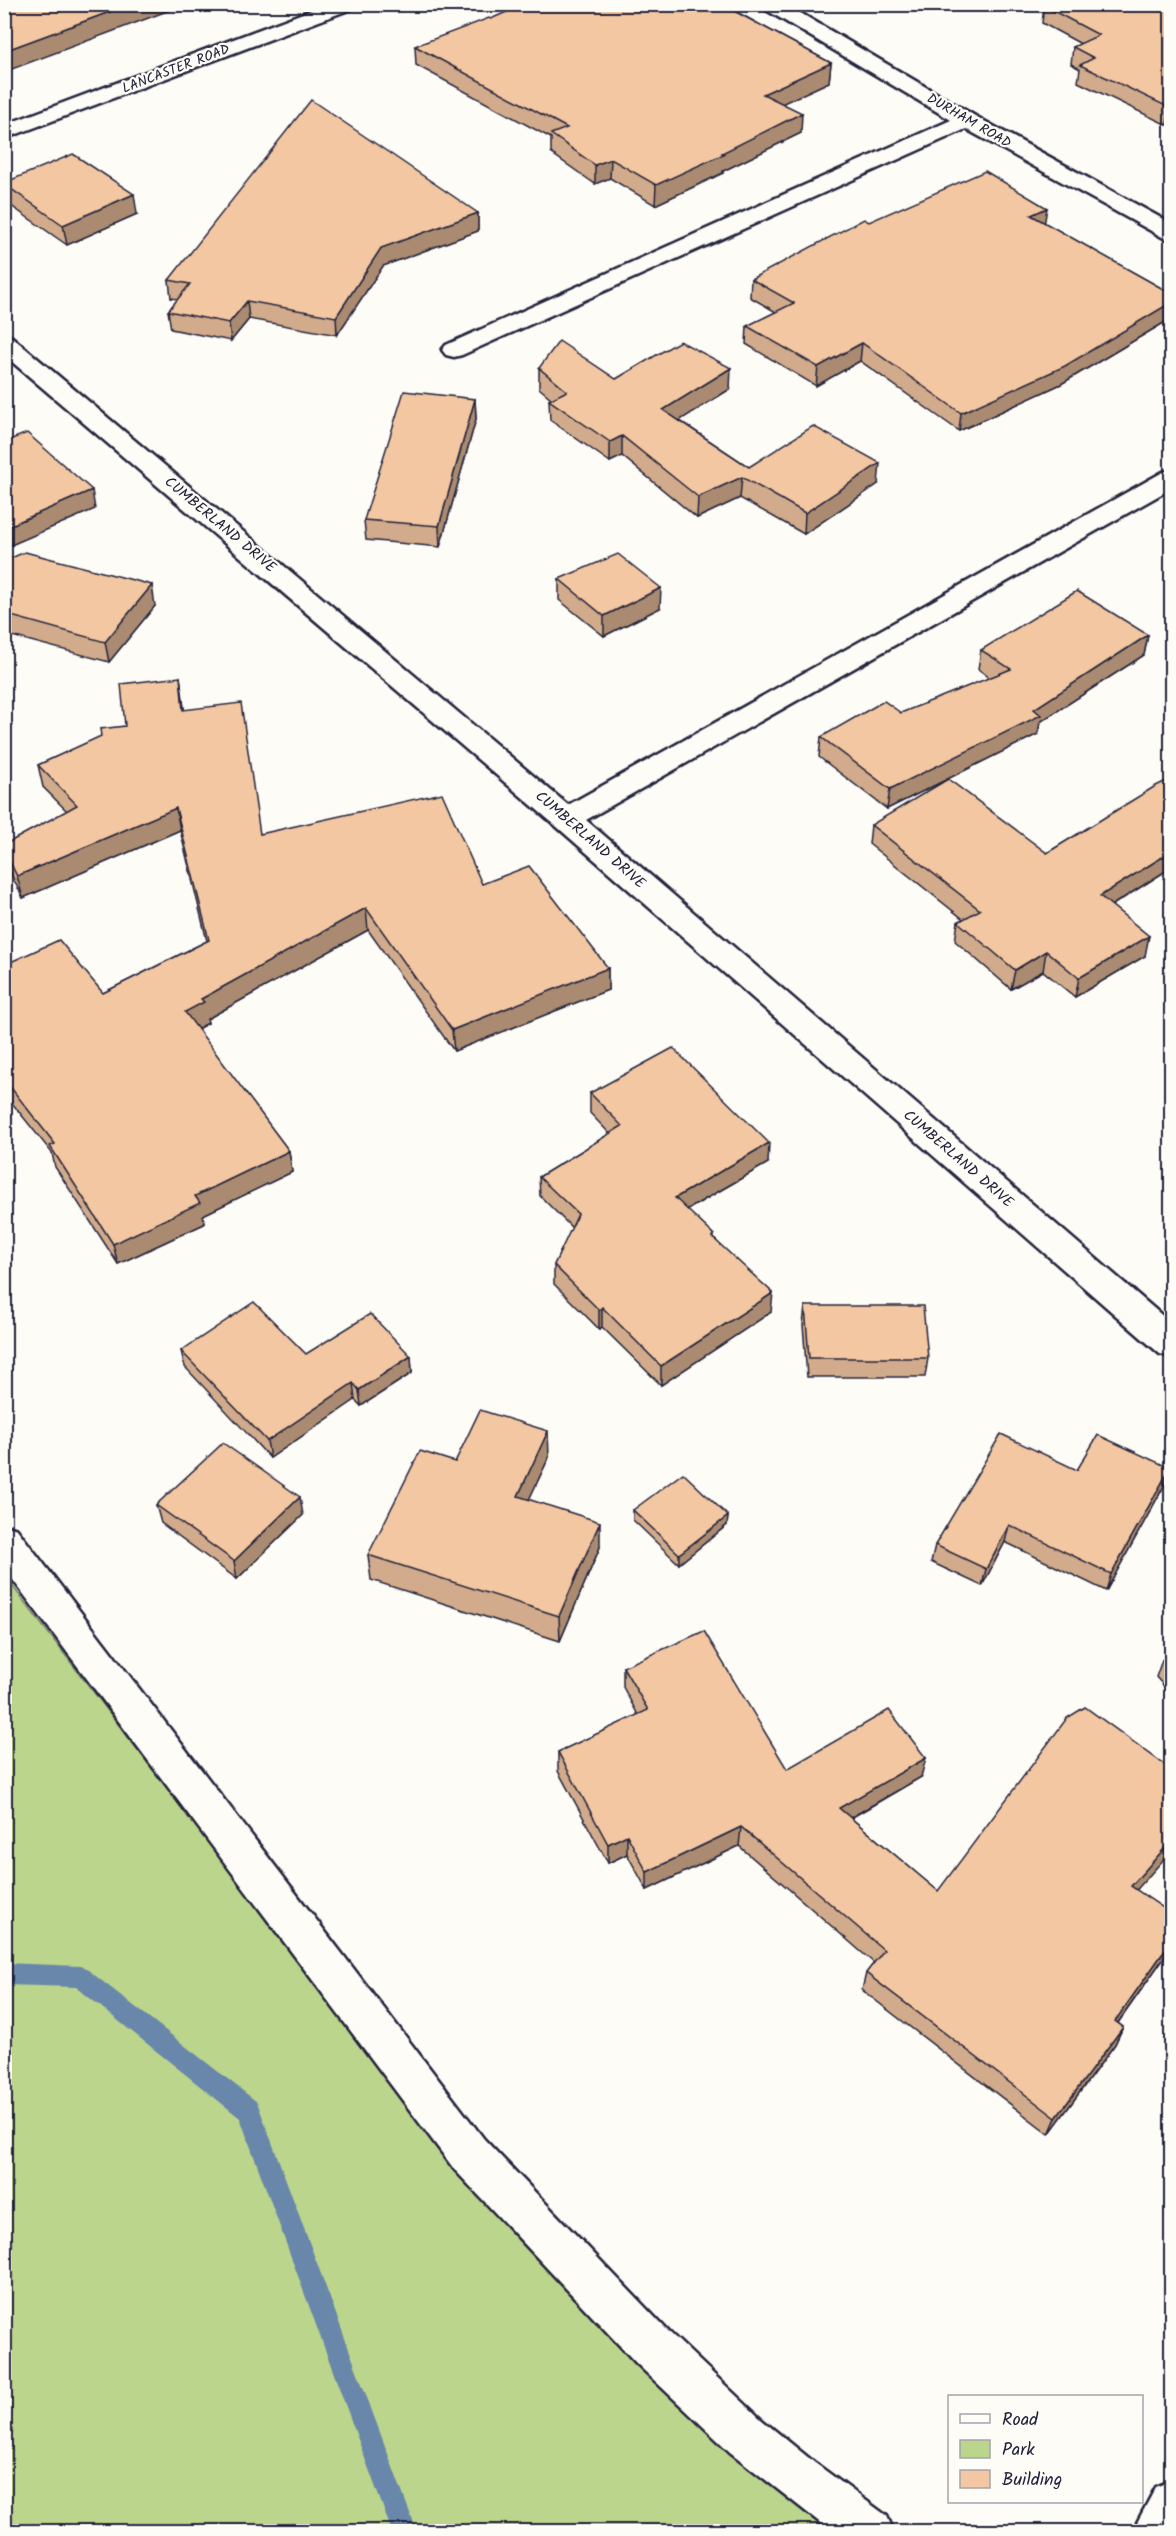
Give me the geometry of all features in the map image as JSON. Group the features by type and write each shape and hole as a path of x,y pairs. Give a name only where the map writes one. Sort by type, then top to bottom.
{"street":[{"name":"LANCASTER ROAD","path":"4,133 347,4"},
{"name":"DURHAM ROAD","path":"770,4 967,121 1172,233"},
{"path":"454,350 967,121"},
{"name":"CUMBERLAND DRIVE","path":"4,342 566,819 1172,1344"},
{"path":"566,819 1172,477"},
{"path":"4,1540 469,2154 653,2348 746,2436 799,2479 871,2532"},
{"path":"1155,2532 1172,2503"}],"green space":[{"path":"4,1575 460,2171 842,2531 5,2531"}],"building":[{"path":"4,4 131,4 4,51"},
{"path":"525,4 724,4 831,63 763,94 802,113 722,153 724,154 656,185 611,159 595,165 551,134 567,128 415,46 491,19"},
{"path":"1049,4 1172,4 1172,107 1080,65 1094,58 1073,47 1099,35 1044,6"},
{"path":"311,100 478,213 381,248 336,317 247,301 229,323 168,311 190,284 169,280"},
{"path":"73,154 134,194 63,225 4,184 4,183"},
{"path":"985,171 1047,208 1031,215 1172,294 1172,302 1065,366 961,413 862,343 818,367 747,326 794,303 751,279 864,219 869,222"},
{"path":"559,341 616,379 680,341 731,368 663,410 749,467 813,426 880,463 805,513 742,477 698,497 622,436 610,442 549,400 567,391 539,368"},
{"path":"404,391 475,399 439,526 364,520"},
{"path":"27,433 92,490 4,528 4,442"},
{"path":"25,552 152,585 105,642 8,615 4,617 4,561"},
{"path":"618,554 661,588 604,616 559,579"},
{"path":"1077,591 1148,635 1034,709 1041,715 890,789 821,737 884,701 901,713 1011,669 981,650"},
{"path":"180,677 183,710 241,703 260,834 442,793 482,884 529,866 608,968 452,1030 366,908 201,999 204,1002 185,1012 289,1151 195,1196 200,1203 113,1244 50,1146 55,1144 4,1079 4,965 59,940 103,993 209,940 176,808 17,876 4,850 4,845 77,805 38,765 101,736 100,729 125,726 121,684"},
{"path":"1172,778 1172,851 1100,896 1149,936 1079,978 1046,951 1015,970 958,922 980,910 871,825 948,779 1047,853"},
{"path":"673,1048 769,1143 675,1198 714,1235 712,1237 773,1293 661,1366 602,1307 599,1310 554,1265 578,1214 539,1177 622,1126 590,1093"},
{"path":"254,1302 306,1354 370,1314 411,1356 359,1390 353,1383 267,1441 181,1351"},
{"path":"805,1306 923,1306 928,1358 809,1358"},
{"path":"480,1410 548,1431 518,1496 600,1522 559,1616 368,1555 420,1451 455,1462"},
{"path":"1001,1434 1077,1470 1098,1435 1170,1468 1111,1574 1009,1525 986,1569 935,1545"},
{"path":"223,1443 300,1497 234,1561 156,1505"},
{"path":"683,1473 728,1516 679,1554 633,1510"},
{"path":"704,1631 787,1769 889,1710 926,1758 839,1808 938,1891 1067,1718 1085,1707 1172,1770 1172,1840 1131,1886 1172,1914 1172,1940 1115,2021 1123,2027 1056,2118 866,1973 884,1950 741,1827 647,1872 627,1835 608,1844 558,1752 648,1710 623,1667"},
{"path":"1172,1654 1172,1670 1162,1660"}],"waterway":[{"path":"4,1974 80,1977 249,2110 405,2532"}]}
